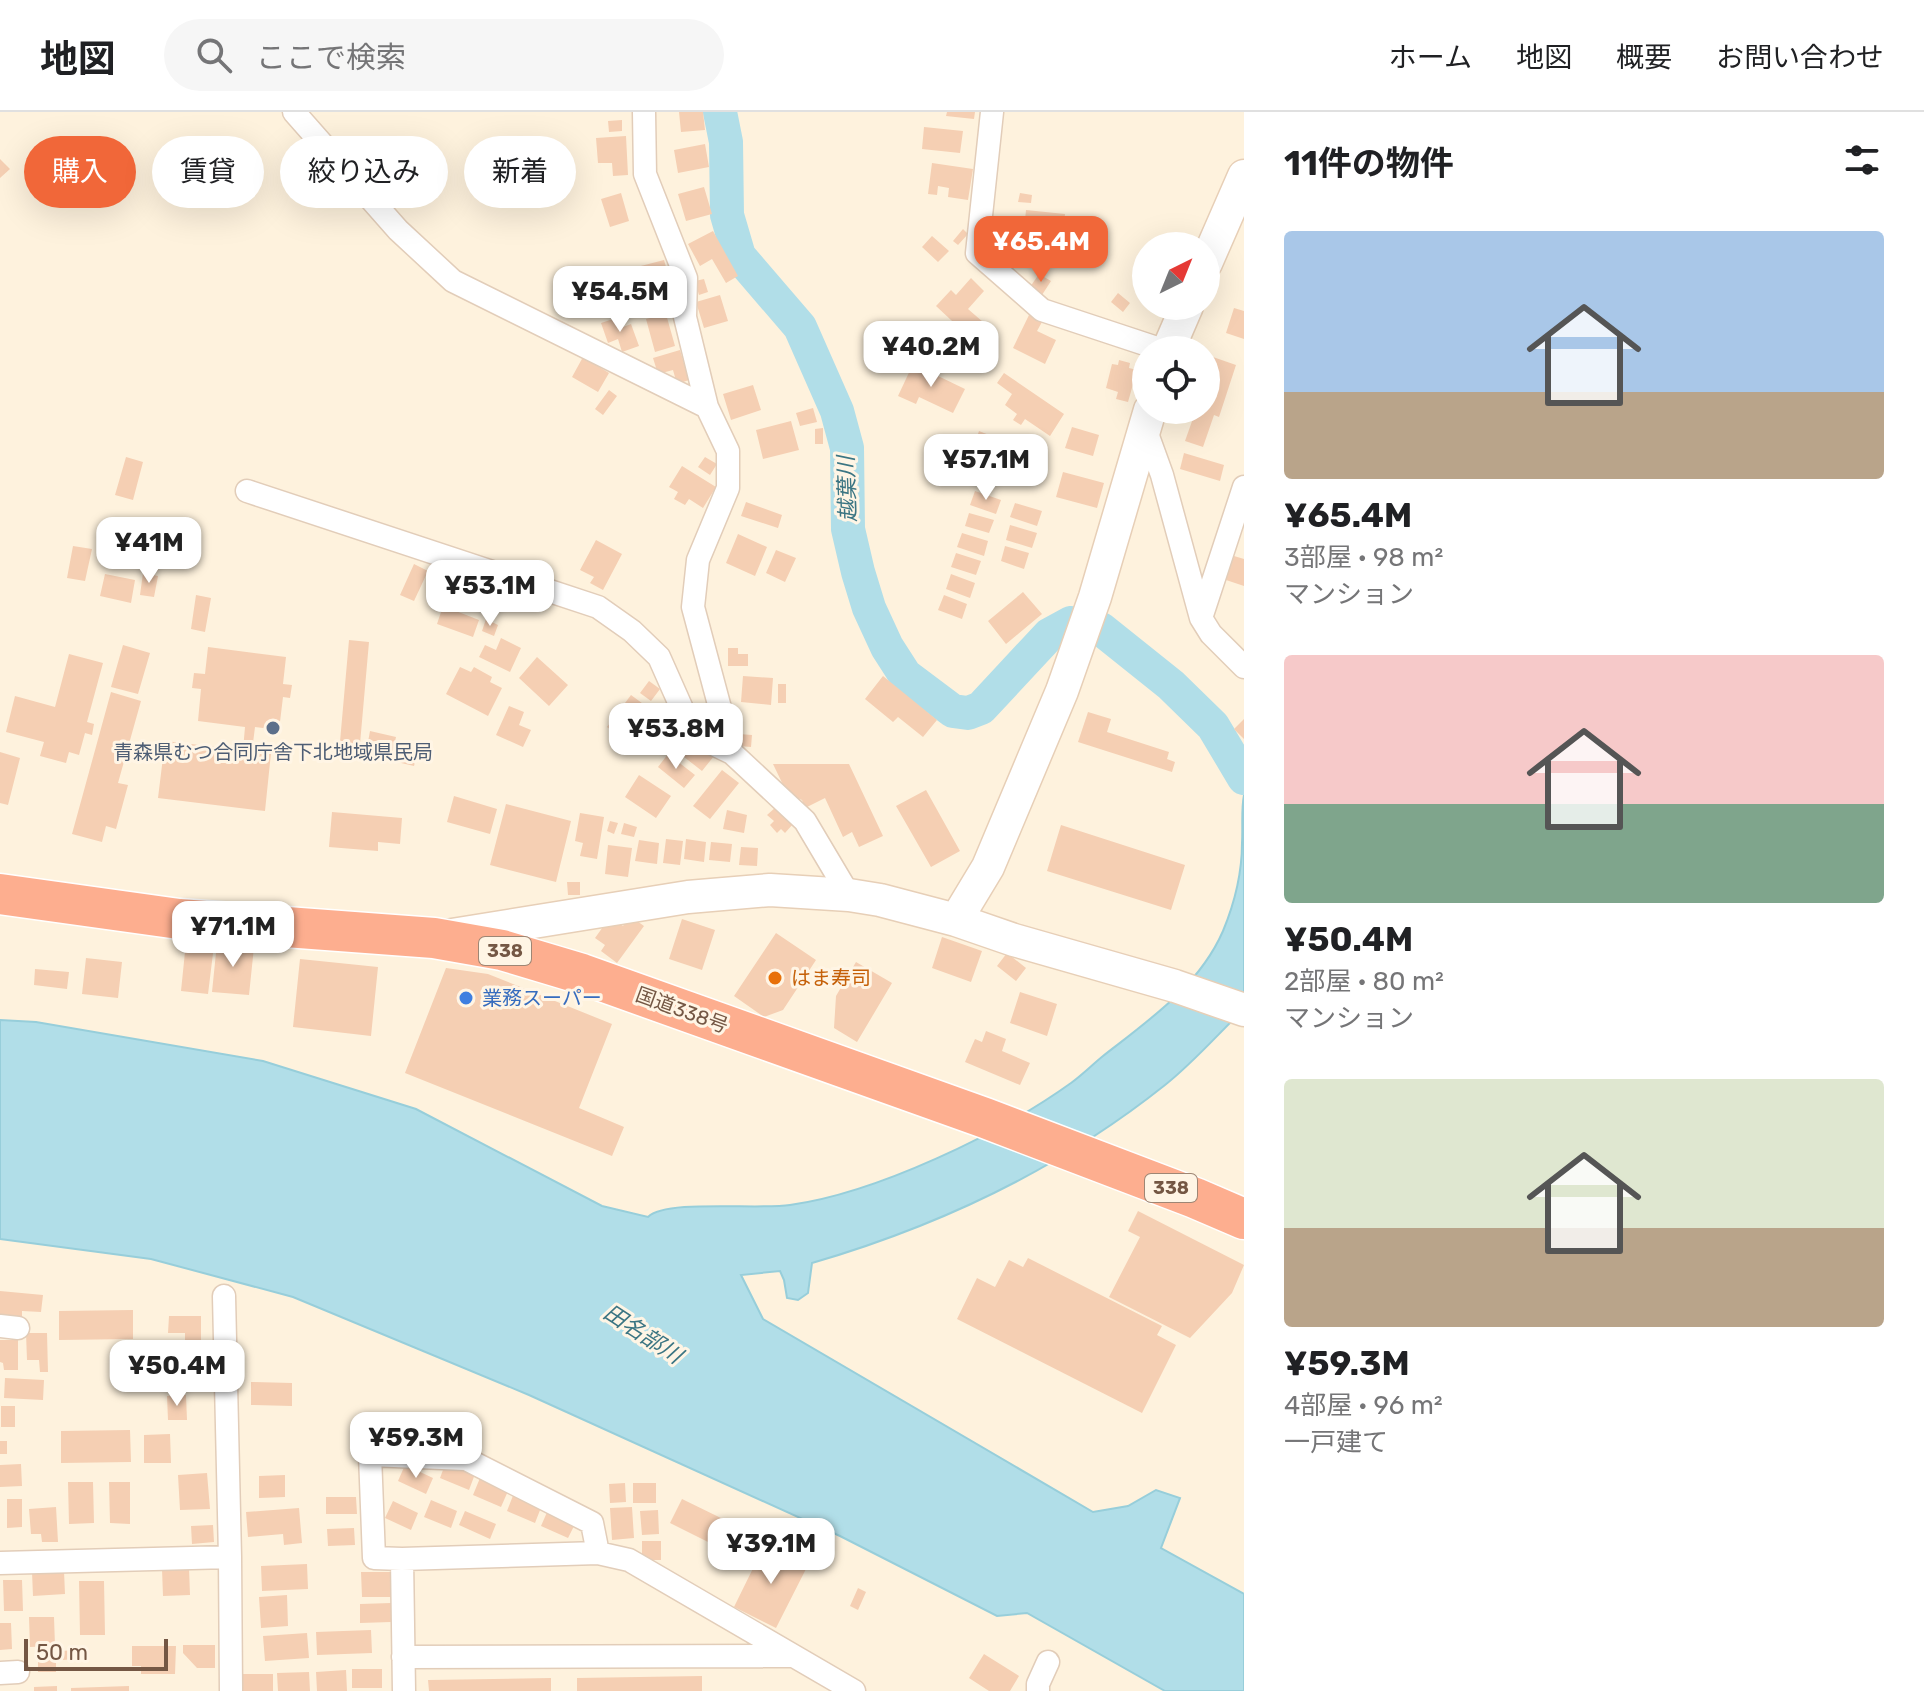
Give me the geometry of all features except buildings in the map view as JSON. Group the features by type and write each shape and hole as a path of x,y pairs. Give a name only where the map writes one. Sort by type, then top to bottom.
{"highway":[{"name":"国道338号","path":"0,894 179,919 434,938 502,950 582,974 985,1118 1244,1219"}],"street":[{"path":"294,112 398,230 453,281 707,407"},
{"path":"644,112 645,174 686,278 685,317 707,407 728,451 728,488 698,560 693,607 732,753"},
{"path":"992,112 977,253 1042,310 1132,339"},
{"path":"1220,232 1244,176"},
{"path":"956,920 988,867 1062,691 1095,597 1147,424"},
{"path":"1149,424 1201,618 1211,634 1244,667"},
{"path":"1201,618 1244,487"},
{"path":"247,491 598,607 632,631 659,657 687,720 703,739 732,753 805,821 849,895"},
{"path":"434,938 688,897 770,890 849,895 956,920 1244,1010"},
{"path":"224,1296 231,1691"},
{"path":"598,1553 592,1523 466,1459 370,1455 374,1558 598,1553 629,1560 854,1691"},
{"path":"0,1563 230,1557"},
{"path":"402,1559 404,1691"},
{"path":"403,1657 793,1656"},
{"path":"1038,1691 1048,1662"}],"water":[{"name":"田名部川","path":"1244,795 1244,1009 1195,1058 1125,1115 1041,1168 952,1212 812,1263 808,1293 798,1300 787,1298 780,1271 741,1275 763,1319 1093,1512 1128,1506 1156,1490 1180,1498 1161,1548 1244,1594 1244,1691 1165,1691 1027,1613 997,1616 840,1536 529,1395 293,1297 151,1259 0,1239 0,1020 36,1022 263,1061 416,1109 602,1206 648,1217 673,1208 790,1205 898,1175 974,1141 1042,1102 1079,1077 1187,985 1213,951 1231,909 1241,866"}],"waterway":[{"name":"越葉川","path":"720,112 726,142 727,215 739,256 800,327 837,411 847,448 848,529 858,572 869,608 887,647 905,675 953,711 968,713 981,708 1049,635 1071,623"},
{"name":"越葉川","path":"1101,629 1171,685 1213,726 1244,778"}],"place":[{"name":"青森県むつ合同庁舎下北地域県民局","path":"273,728"},
{"name":"はま寿司","path":"775,978"},
{"name":"業務スーパー","path":"466,998"}]}
